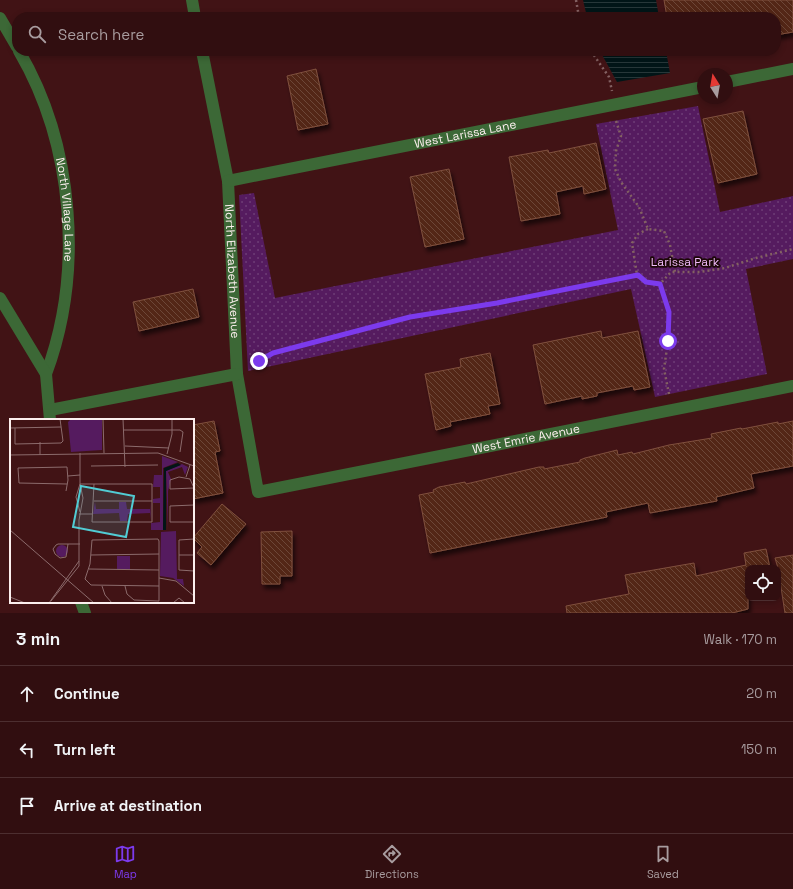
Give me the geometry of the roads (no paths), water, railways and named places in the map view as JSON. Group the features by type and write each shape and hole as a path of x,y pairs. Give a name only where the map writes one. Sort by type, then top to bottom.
{"street":[{"path":"192,0 194,12"},
{"path":"0,18 12,38"},
{"name":"North Village Lane","path":"22,56 36,83 44,107 60,164 66,200 69,267 67,292 57,344 46,374"},
{"name":"North Elizabeth Avenue","path":"203,56 228,181 237,374 258,492"},
{"path":"733,81 793,69"},
{"name":"West Larissa Lane","path":"228,181 697,88"},
{"name":"North Village Lane","path":"0,298 46,374 50,415"},
{"path":"50,415 237,374"},
{"name":"West Emrie Avenue","path":"258,492 793,386"},
{"path":"81,603 85,613"}],"park label":[{"name":"Larissa Park","path":"685,262"}]}
